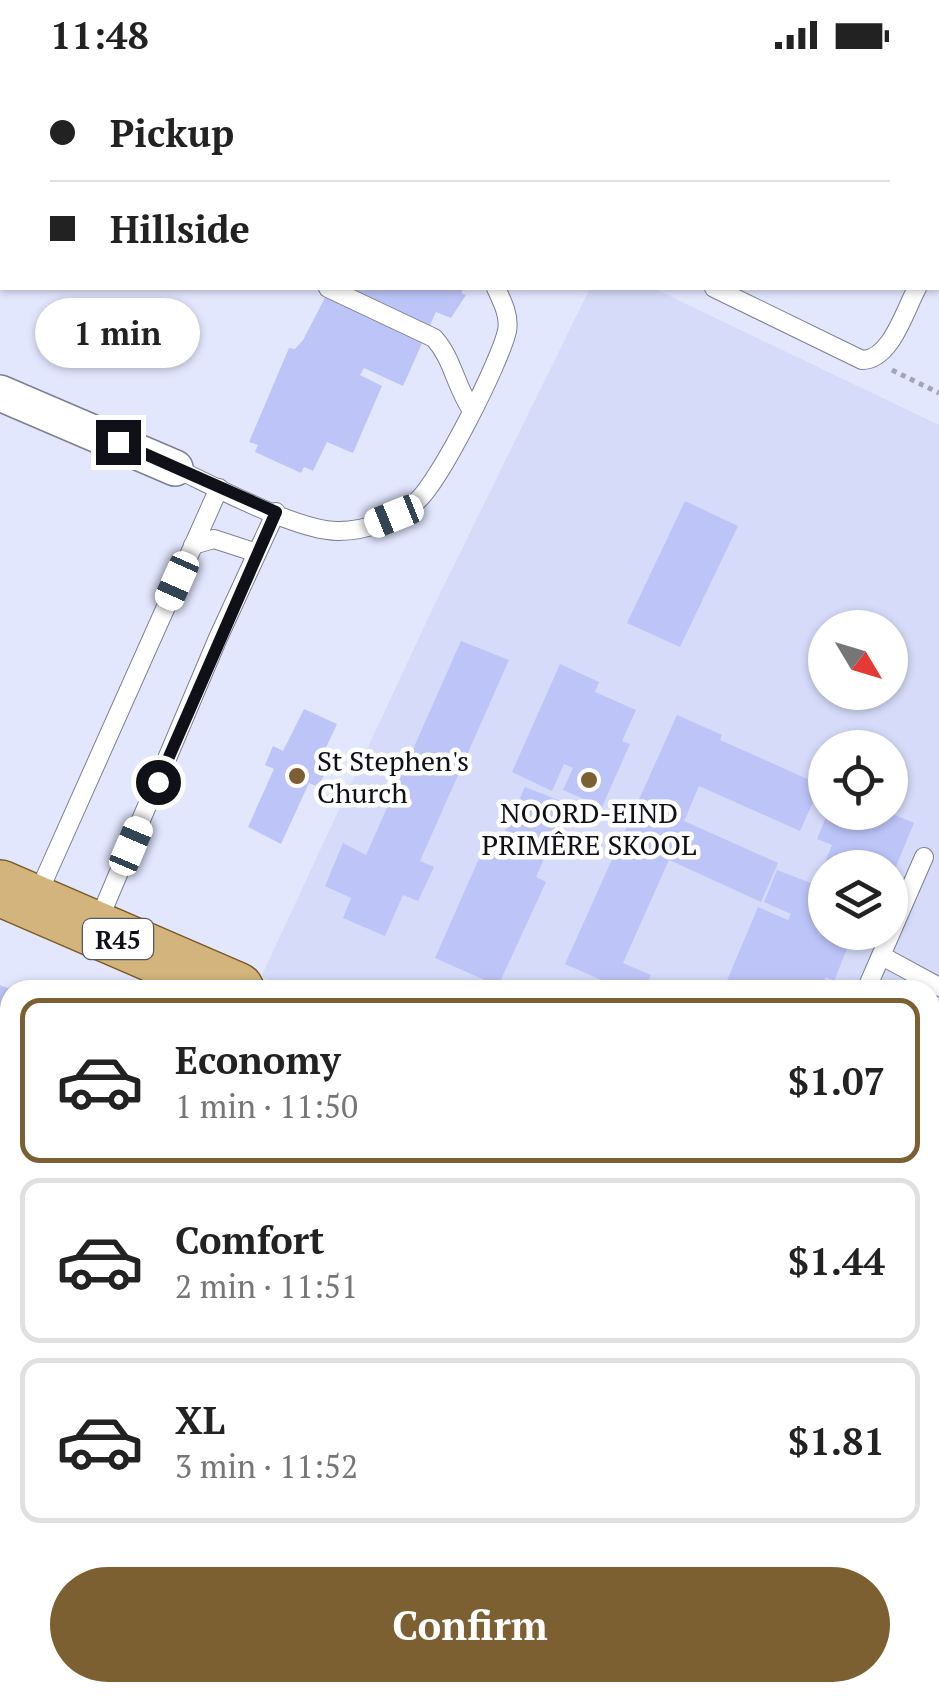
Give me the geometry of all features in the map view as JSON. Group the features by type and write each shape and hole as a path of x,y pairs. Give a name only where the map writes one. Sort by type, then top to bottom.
{"main road":[{"name":"R45","path":"17,896 205,980"}],"street":[{"path":"0,394 175,468"}],"lane":[{"path":"332,290 434,338 446,352 459,391 471,408"},
{"path":"175,468 276,512 338,532 394,516 417,501 436,478 507,330 506,312 497,290"},
{"path":"718,290 862,360 872,360 886,349 916,290"},
{"path":"17,896 219,488"},
{"path":"95,930 276,512"},
{"path":"193,545 214,539 257,553"},
{"path":"871,980 924,857"},
{"path":"882,956 926,980"}],"path":[{"path":"872,360 939,393"}],"shaded area":[{"name":"NOORD-EIND PRIMÊRE SKOOL","path":"589,290 657,290 939,425 939,980 261,977 430,614"}],"building":[{"path":"329,290 463,290 461,293 466,295 451,318 436,312 403,386 364,368 360,375 382,386 353,453 327,442 313,471 304,467 301,473 255,452 258,445 249,442 289,348 295,349"},
{"path":"685,501 738,526 680,647 627,623"},
{"path":"461,641 509,660 420,861 434,867 418,901 403,895 385,936 343,918 351,898 325,886 343,843 366,855"},
{"path":"560,664 599,682 595,692 636,710 622,741 630,744 602,807 563,790 573,768 564,764 552,791 512,772"},
{"name":"St Stephen's Church","path":"304,709 337,724 318,765 327,769 318,787 309,783 281,844 248,827 274,769 265,765 273,746 283,751"},
{"path":"677,715 722,735 720,740 808,779 808,813 800,831 699,786 684,821 778,863 761,902 669,860 623,963 651,975 649,980 601,980 565,964"},
{"path":"525,787 568,804 536,877 546,882 501,980 484,980 435,958 481,854 493,858"},
{"path":"908,820 914,823 903,850 830,850 832,845 817,839 821,830 908,830"},
{"path":"777,870 808,882 808,950 847,950 834,980 727,980 758,907 788,920 791,914 764,902"}],"place":[{"name":"St Stephen's Church","path":"297,776"},
{"name":"NOORD-EIND PRIMÊRE SKOOL","path":"589,780"}],"route":[{"path":"118,442 276,512 158,782"}]}
